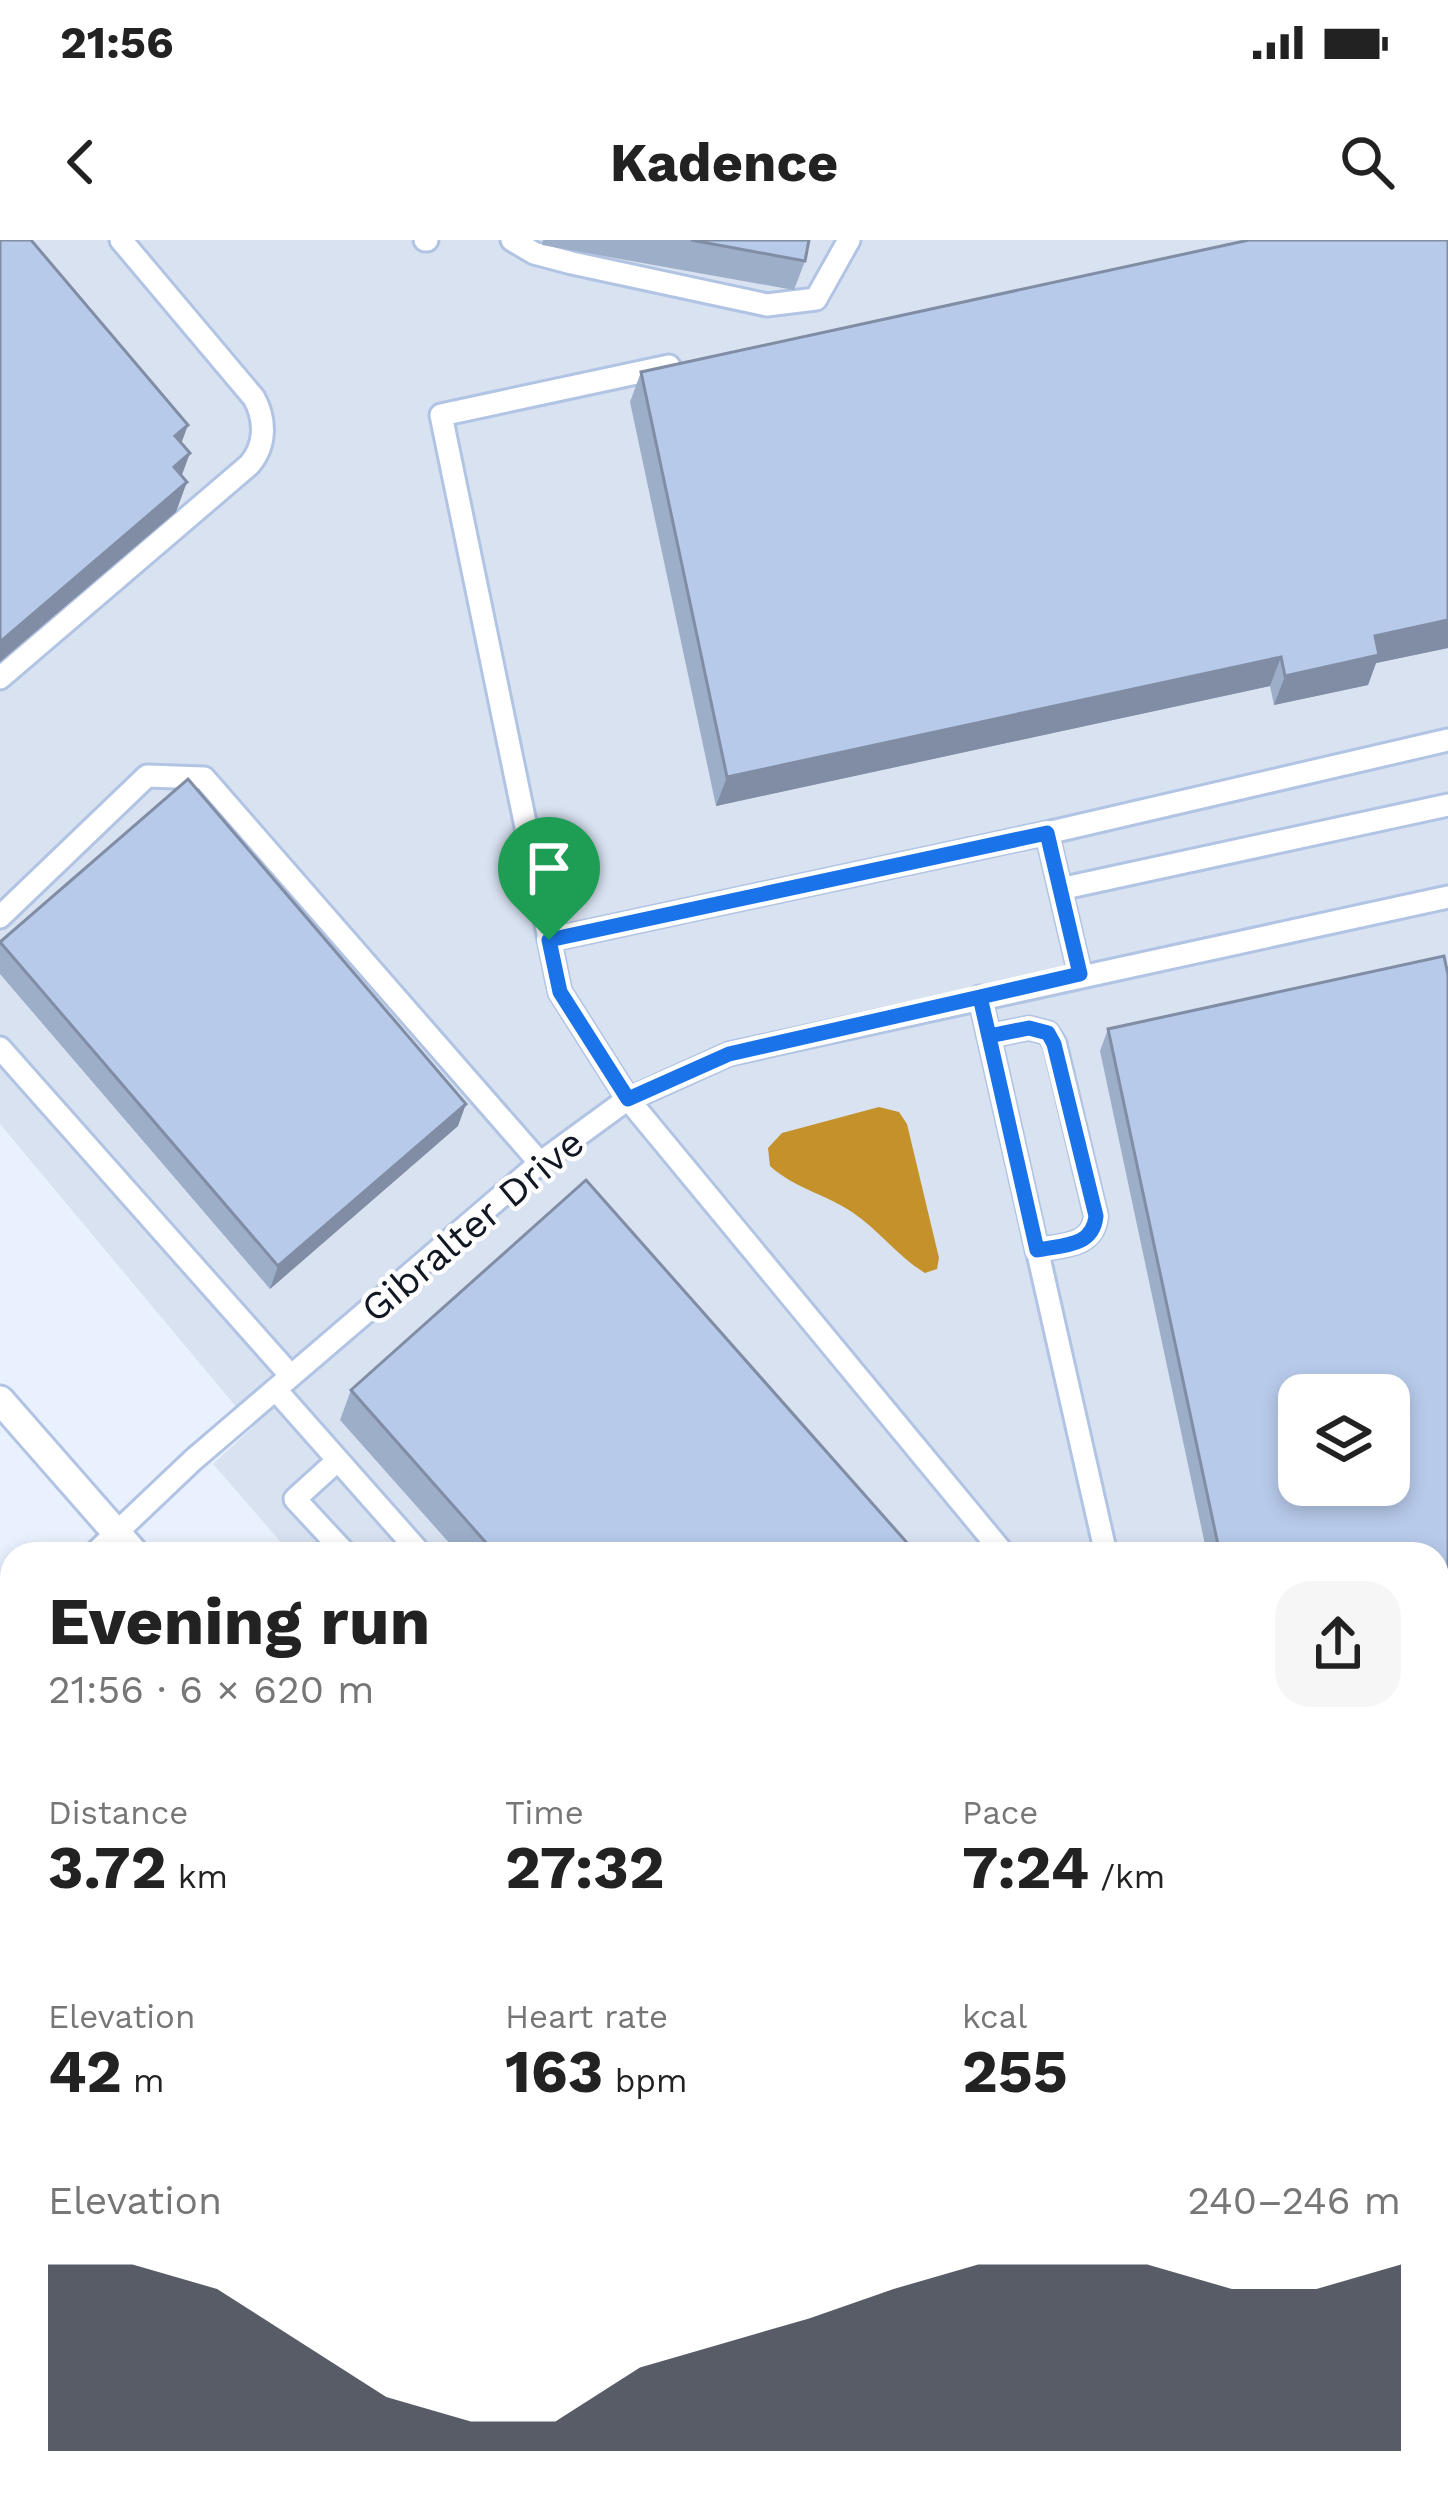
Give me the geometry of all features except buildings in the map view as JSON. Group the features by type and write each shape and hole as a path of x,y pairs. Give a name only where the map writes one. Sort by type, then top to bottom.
{"main road":[{"path":"0,1400 124,1542"}],"street":[{"path":"0,678 249,465 261,446 261,410 254,398 121,240"},
{"path":"512,240 534,253 572,263 767,305 816,299 849,240"},
{"path":"692,362 441,415 560,992 628,1099 994,1542"},
{"path":"549,940 1047,833 1448,740"},
{"path":"0,917 147,776 203,778 540,1163"},
{"path":"1060,889 1448,805"},
{"path":"1047,833 1080,974"},
{"name":"Gibralter Drive","path":"128,1542 284,1383 540,1163 628,1099 729,1054 1448,897"},
{"path":"980,997 1103,1542"},
{"path":"989,1036 1029,1028 1048,1033 1096,1216 1093,1234 1084,1241 1037,1250"},
{"path":"0,1048 284,1383 338,1460 410,1542"},
{"path":"335,1542 295,1498 338,1460"}],"shaded area":[{"path":"0,240 1448,240 1448,1542 281,1542 213,1464 253,1427 0,1124"},
{"path":"879,1107 899,1112 907,1124 939,1258 937,1269 925,1273 852,1212 770,1166 768,1148 782,1133"}],"route":[{"path":"549,940 560,992 628,1099 729,1054 980,997 1037,1250 1084,1241 1093,1234 1096,1216 1054,1044 1040,1029 989,1036 980,997 1080,974 1047,833 549,940"}]}
